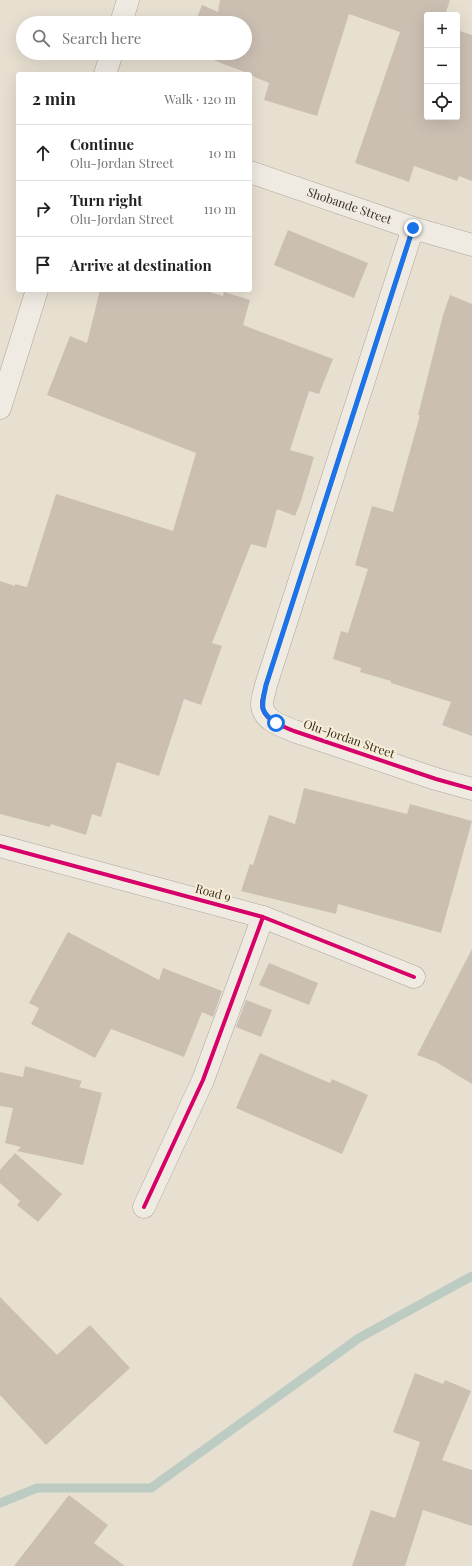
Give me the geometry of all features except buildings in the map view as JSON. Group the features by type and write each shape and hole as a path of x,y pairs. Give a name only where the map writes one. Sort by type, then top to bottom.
{"street":[{"path":"123,16 128,0"},
{"path":"106,72 110,60"},
{"name":"Shobande Street","path":"252,173 413,228 472,245"},
{"name":"Olu-Jordan Street","path":"413,228 266,685 262,705 266,716 276,723 288,728 436,779 472,789"},
{"path":"0,408 36,292"},
{"name":"Road 9","path":"0,846 263,916 414,976"},
{"path":"144,1207 203,1080 263,916"}],"waterway":[{"path":"0,1503 37,1488 151,1488 359,1338 472,1276"}],"cycle path":[{"path":"413,228 266,685 262,704 263,710 269,718 289,729 436,779 472,789"},
{"path":"0,846 263,917 414,977"},
{"path":"144,1207 203,1080 263,917"}],"route":[{"path":"276,723 266,716 262,705 266,685 413,228"}]}
